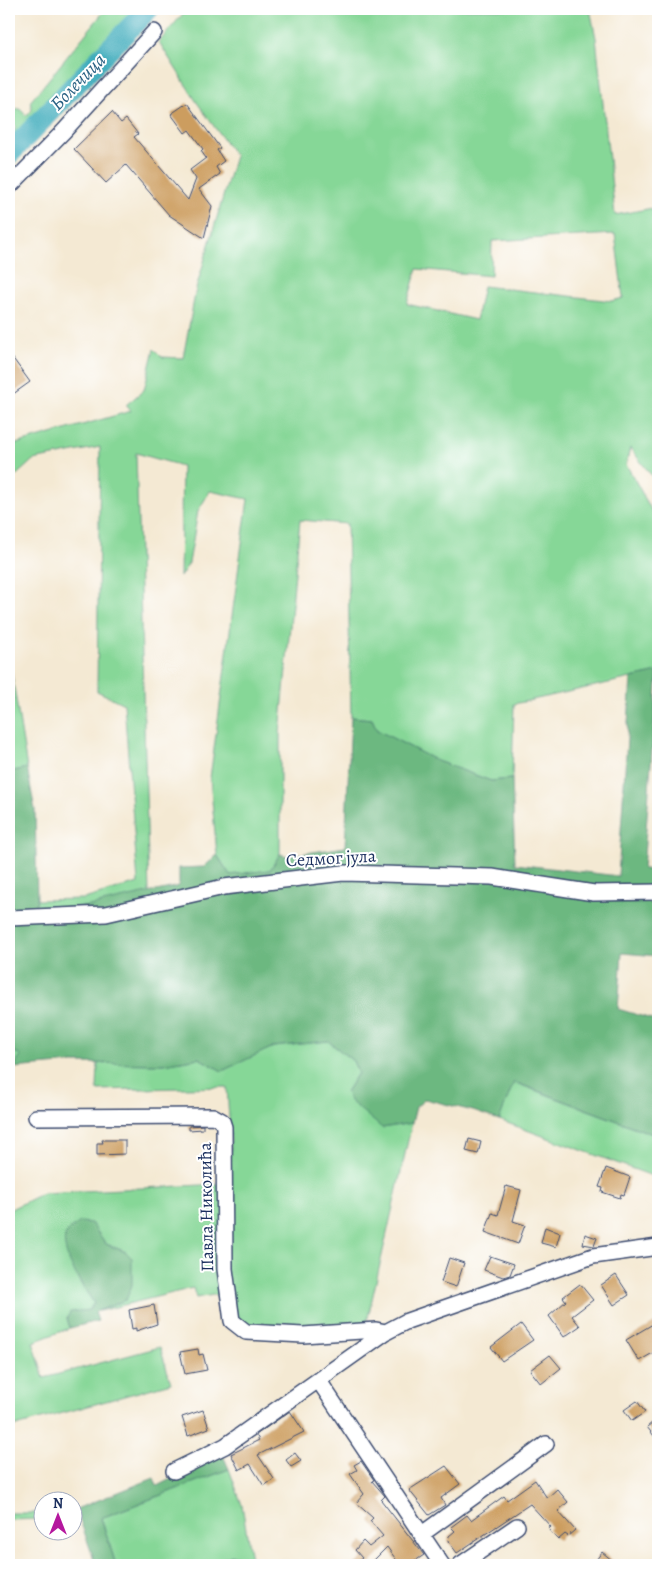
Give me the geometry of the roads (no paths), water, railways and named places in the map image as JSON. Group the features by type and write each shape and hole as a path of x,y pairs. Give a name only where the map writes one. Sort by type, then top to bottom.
{"street":[{"path":"9,187 64,131 154,32"},
{"name":"Седмог јула","path":"9,918 106,914 224,887 343,873 492,877 594,894 658,892"},
{"name":"Павла Николића","path":"36,1118 218,1118 222,1120 224,1127 225,1269 232,1321 246,1332 302,1335 371,1331 386,1332"},
{"path":"174,1471 225,1446 386,1332 407,1320 593,1256 658,1247"},
{"path":"319,1381 442,1565"},
{"path":"422,1534 546,1444"},
{"path":"460,1565 517,1526"}],"waterway":[{"name":"Болечица","path":"9,154 148,9"}]}
